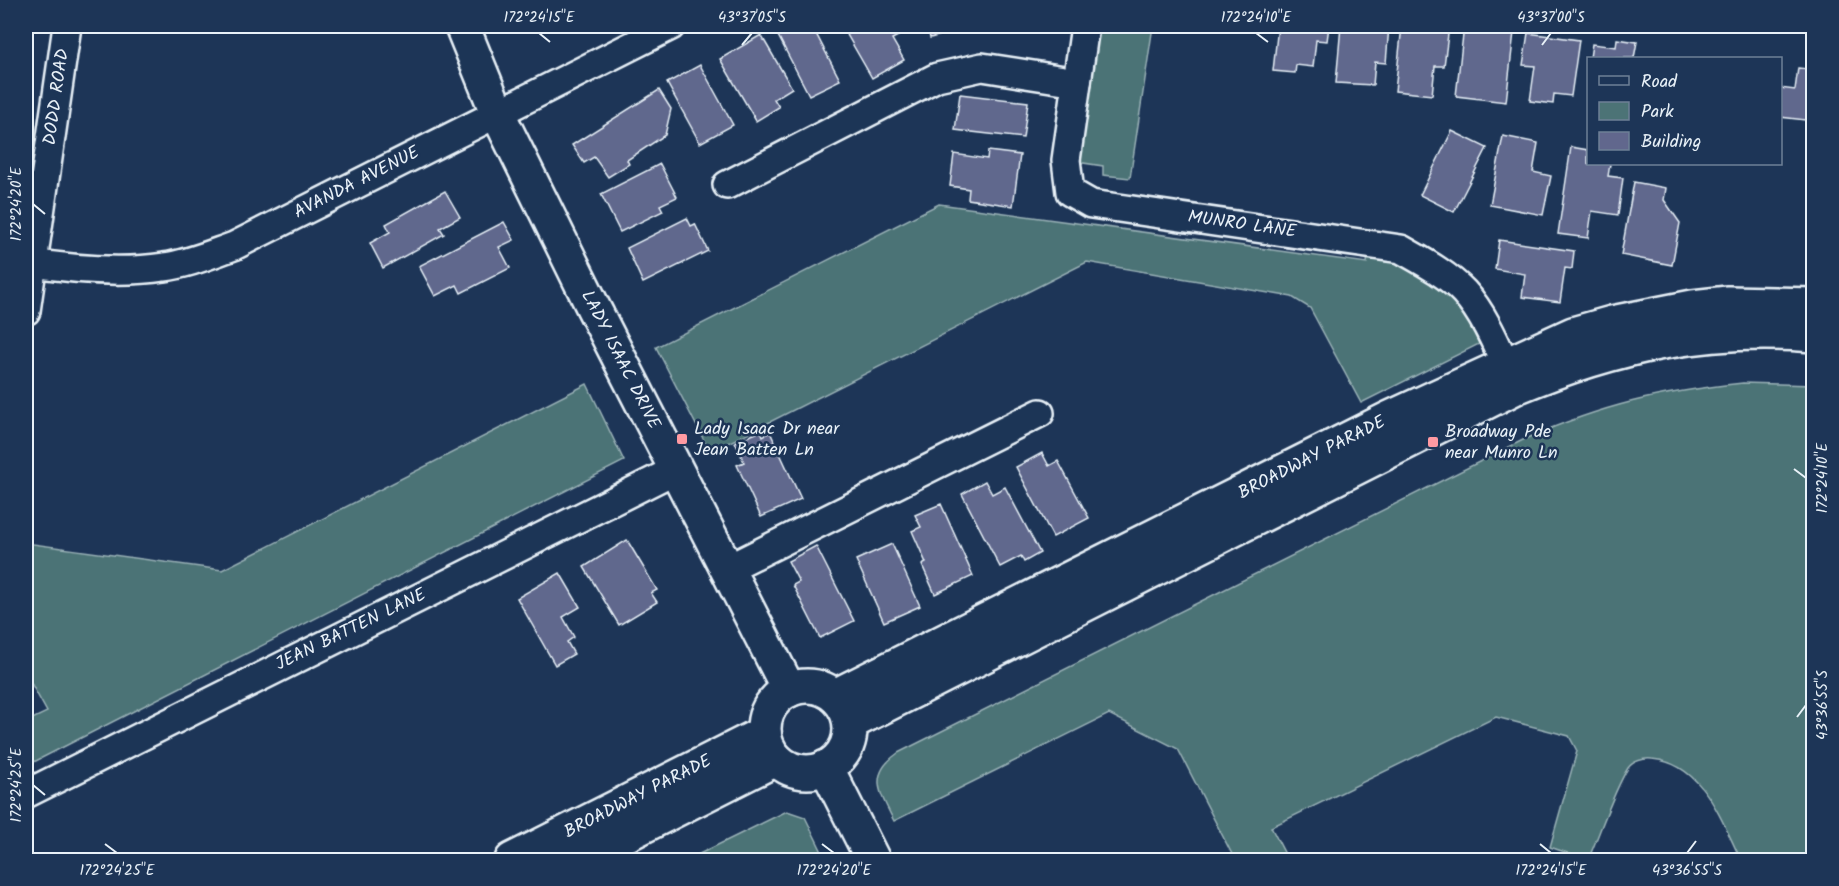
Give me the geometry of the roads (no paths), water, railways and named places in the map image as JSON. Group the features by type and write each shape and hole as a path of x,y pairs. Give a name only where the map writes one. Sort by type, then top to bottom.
{"street":[{"name":"DODD ROAD","path":"26,311 30,263 67,26"},
{"name":"LADY ISAAC DRIVE","path":"462,26 497,112 593,307 789,690"},
{"name":"AVANDA AVENUE","path":"30,263 129,270 164,267 234,246 671,26"},
{"name":"MUNRO LANE","path":"1085,26 1066,160 1070,192 1079,199 1114,207 1401,249 1444,276 1464,292 1481,317 1511,376"},
{"path":"727,185 937,77 982,66 1077,82"},
{"name":"BROADWAY PARADE","path":"1511,376 1573,334 1656,313 1728,303 1814,305"},
{"name":"BROADWAY PARADE","path":"843,710 1390,418 1511,376 1672,339 1758,332 1814,335"},
{"path":"727,569 1040,413"},
{"name":"JEAN BATTEN LANE","path":"26,794 677,469"},
{"path":"813,686 843,710 849,736 845,749 826,767 800,771 787,767 770,746 766,716 775,700 789,690 813,686"},
{"name":"BROADWAY PARADE","path":"512,861 770,746"},
{"name":"BROADWAY PARADE","path":"576,861 770,746"},
{"path":"826,767 873,861"}],"place":[{"name":"Lady Isaac Dr near Jean Batten Ln","path":"682,439"},
{"name":"Broadway Pde near Munro Ln","path":"1433,442"}]}
